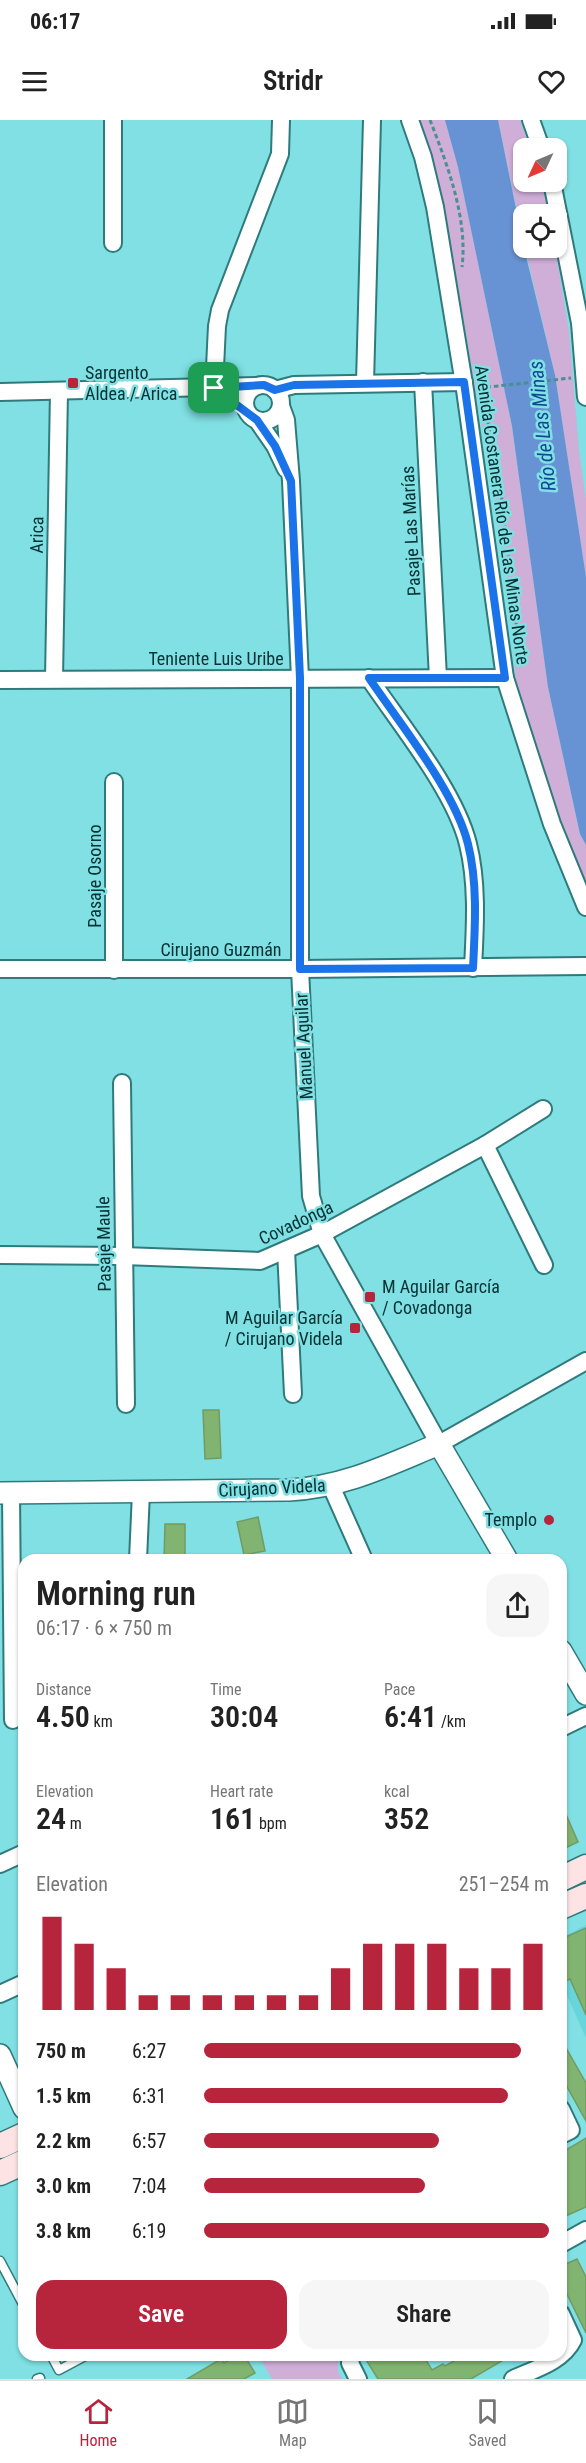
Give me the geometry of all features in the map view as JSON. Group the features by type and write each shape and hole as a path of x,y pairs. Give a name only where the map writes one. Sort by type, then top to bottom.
{"main road":[{"path":"567,1876 586,1867"},
{"path":"567,1904 586,1896"},
{"path":"0,2146 18,2138"},
{"path":"0,2173 18,2165"}],"street":[{"path":"113,120 113,243"},
{"path":"214,388 220,310 280,154 281,120"},
{"path":"365,383 372,120"},
{"name":"Avenida Costanera Río de Las Minas Norte","path":"410,120 423,157 435,207 464,382 505,678 552,824 586,907"},
{"path":"531,120 537,138"},
{"path":"555,192 580,292 586,397"},
{"name":"Pasaje Las Marías","path":"423,382 438,678"},
{"path":"275,390 294,385 464,382"},
{"path":"252,416 246,400 248,394 257,386"},
{"path":"0,392 270,386 279,394 281,406 279,412 269,420 252,416 214,388"},
{"name":"Arica","path":"54,680 59,391"},
{"name":"Manuel Aguilar","path":"281,406 286,420 291,481 300,678 300,969 311,1196 322,1234 439,1444 503,1554"},
{"name":"Manuel Aguilar","path":"252,416 275,446 291,481"},
{"path":"369,678 450,799 468,844 475,909 473,968"},
{"name":"Teniente Luis Uribe","path":"0,680 505,678"},
{"name":"Pasaje Osorno","path":"114,782 114,970"},
{"name":"Cirujano Guzmán","path":"0,969 586,966"},
{"name":"Pasaje Maule","path":"123,1083 126,1404"},
{"name":"Covadonga","path":"0,1255 123,1256 260,1261 322,1234 485,1145 543,1109"},
{"path":"485,1145 544,1265"},
{"path":"286,1250 293,1394"},
{"name":"Cirujano Videla","path":"5,1493 289,1490 332,1486 355,1479 439,1444 586,1361"},
{"path":"332,1486 358,1554"},
{"path":"138,1554 141,1492"},
{"path":"5,1493 12,1720"},
{"path":"567,1661 586,1693"},
{"path":"567,1725 586,1716"},
{"path":"0,1864 18,1856"},
{"path":"0,1994 18,1986"},
{"path":"0,2055 18,2095"},
{"path":"567,2241 586,2230"},
{"path":"567,2327 573,2340 567,2352"},
{"path":"350,2361 358,2379"},
{"path":"513,2379 552,2361"}],"lane":[{"path":"0,2261 18,2295"},
{"path":"54,2361 59,2370 76,2361"}],"path":[{"path":"430,120 452,176 464,253 462,276"},
{"path":"497,386 559,379"},
{"path":"482,387 503,512 519,654"}],"shaded area":[{"path":"418,120 445,120 458,167 512,426 548,687 580,834 586,845 586,887 543,782 516,686 509,586 446,217"},
{"path":"498,120 520,120 526,138 513,138 513,192"},
{"path":"513,192 544,192 547,204 516,204"},
{"path":"527,258 557,258 569,331 579,451 586,499 586,577 555,375"},
{"path":"586,1925 586,2038 567,1995 567,1935"},
{"path":"262,2361 338,2361 338,2371 342,2379 272,2379"}],"water":[{"name":"Río de Las Minas","path":"445,120 498,120 515,204 513,204 513,258 526,258 555,375 586,577 586,845 580,834 548,687 512,426 458,167"}],"building":[{"path":"203,1410 219,1410 221,1458 205,1459"},
{"path":"258,1517 265,1551 244,1554 237,1522"},
{"path":"165,1524 185,1524 185,1554 164,1554"},
{"path":"567,1817 578,1842 567,1847"},
{"path":"586,1928 586,2015 570,1979 567,1980 567,1936"},
{"path":"567,2050 586,2083 586,2121 567,2087"},
{"path":"586,2138 586,2207 567,2215 567,2149"},
{"path":"577,2259 586,2277 586,2333 567,2294 567,2263"},
{"path":"218,2361 224,2363 248,2361 255,2373 244,2379 187,2379"},
{"path":"367,2361 427,2361 432,2370 454,2361 502,2361 471,2379 378,2379"}],"place":[{"name":"Sargento Aldea / Arica","path":"73,383"},
{"name":"M Aguilar García / Covadonga","path":"370,1297"},
{"name":"M Aguilar García / Cirujano Videla","path":"355,1328"},
{"name":"Templo","path":"549,1520"}],"route":[{"path":"464,382 505,678 369,678 450,799 468,844 475,909 473,968 300,969 300,678 291,481 275,446 257,420 214,388 264,385 275,390 294,385 464,382"}]}
